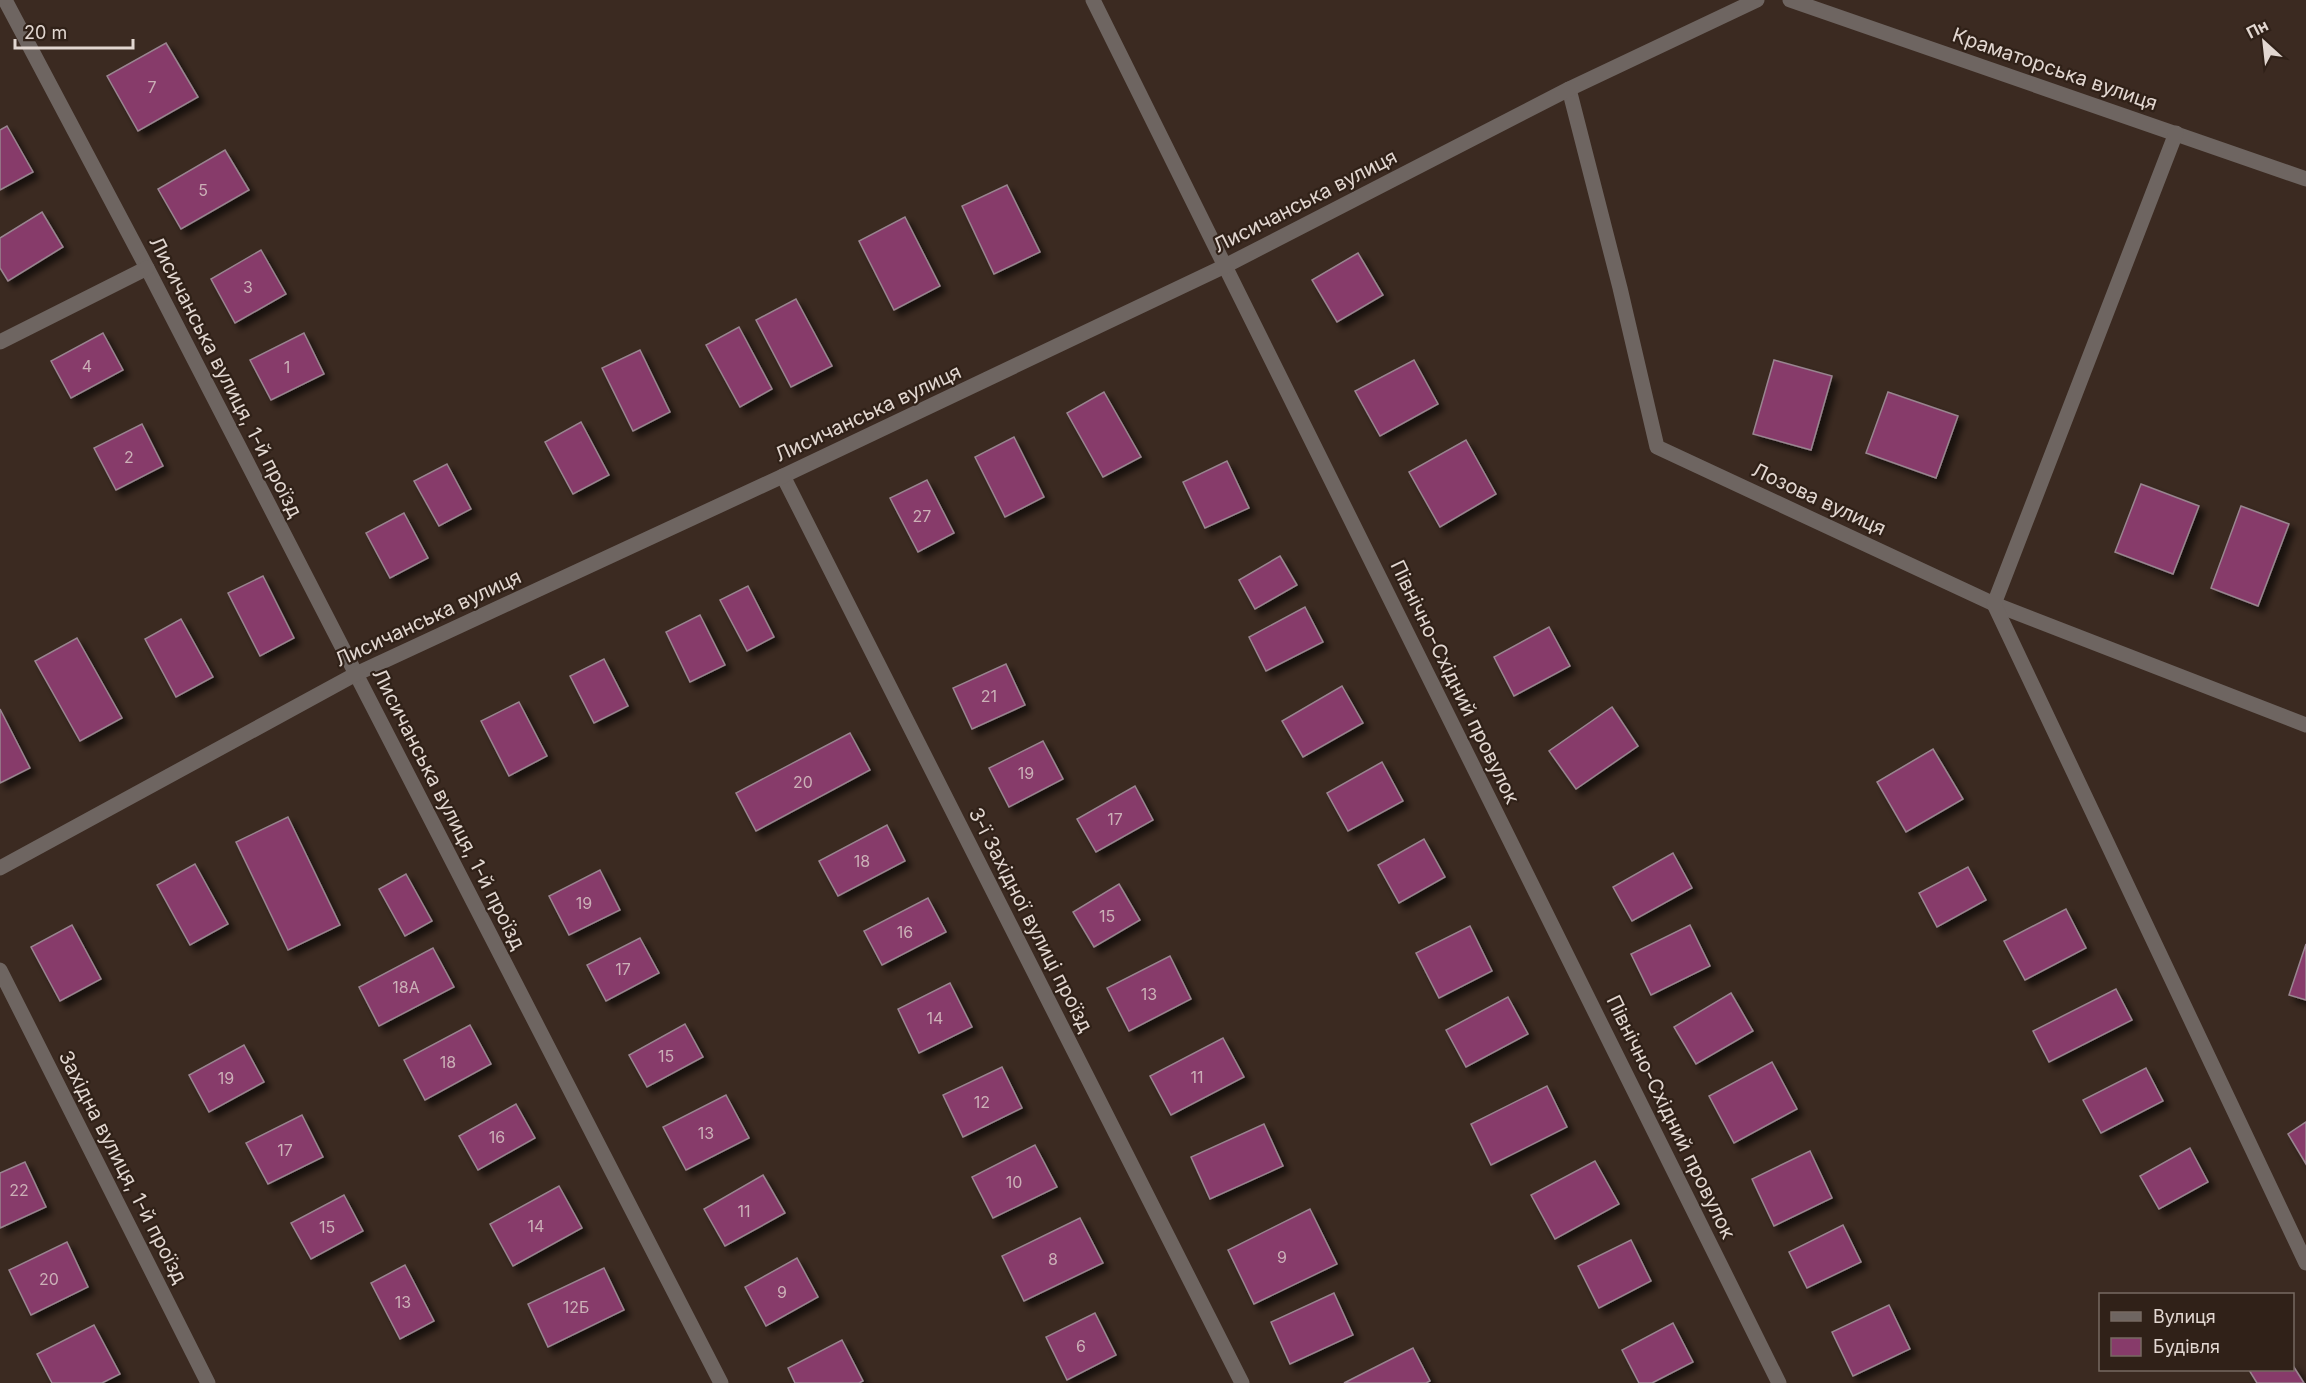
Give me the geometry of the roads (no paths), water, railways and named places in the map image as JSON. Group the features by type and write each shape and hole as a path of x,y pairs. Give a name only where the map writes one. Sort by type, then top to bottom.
{"street":[{"name":"Лисичанська вулиця, 1-й проїзд","path":"4,0 147,268 721,1383"},
{"name":"Північно-Східний провулок","path":"1093,0 1779,1383"},
{"name":"Лисичанська вулиця","path":"0,868 356,674 1225,267 1569,89 1757,0"},
{"name":"Краматорська вулиця","path":"1790,0 2306,178"},
{"name":"Лозова вулиця","path":"1569,89 1620,288 1657,447 1994,604 2306,725"},
{"path":"2175,133 1994,604 2306,1263"},
{"path":"0,342 147,268"},
{"name":"3-ї Західної вулиці проїзд","path":"783,476 1242,1383"},
{"name":"Західна вулиця, 1-й проїзд","path":"0,970 208,1383"}]}
